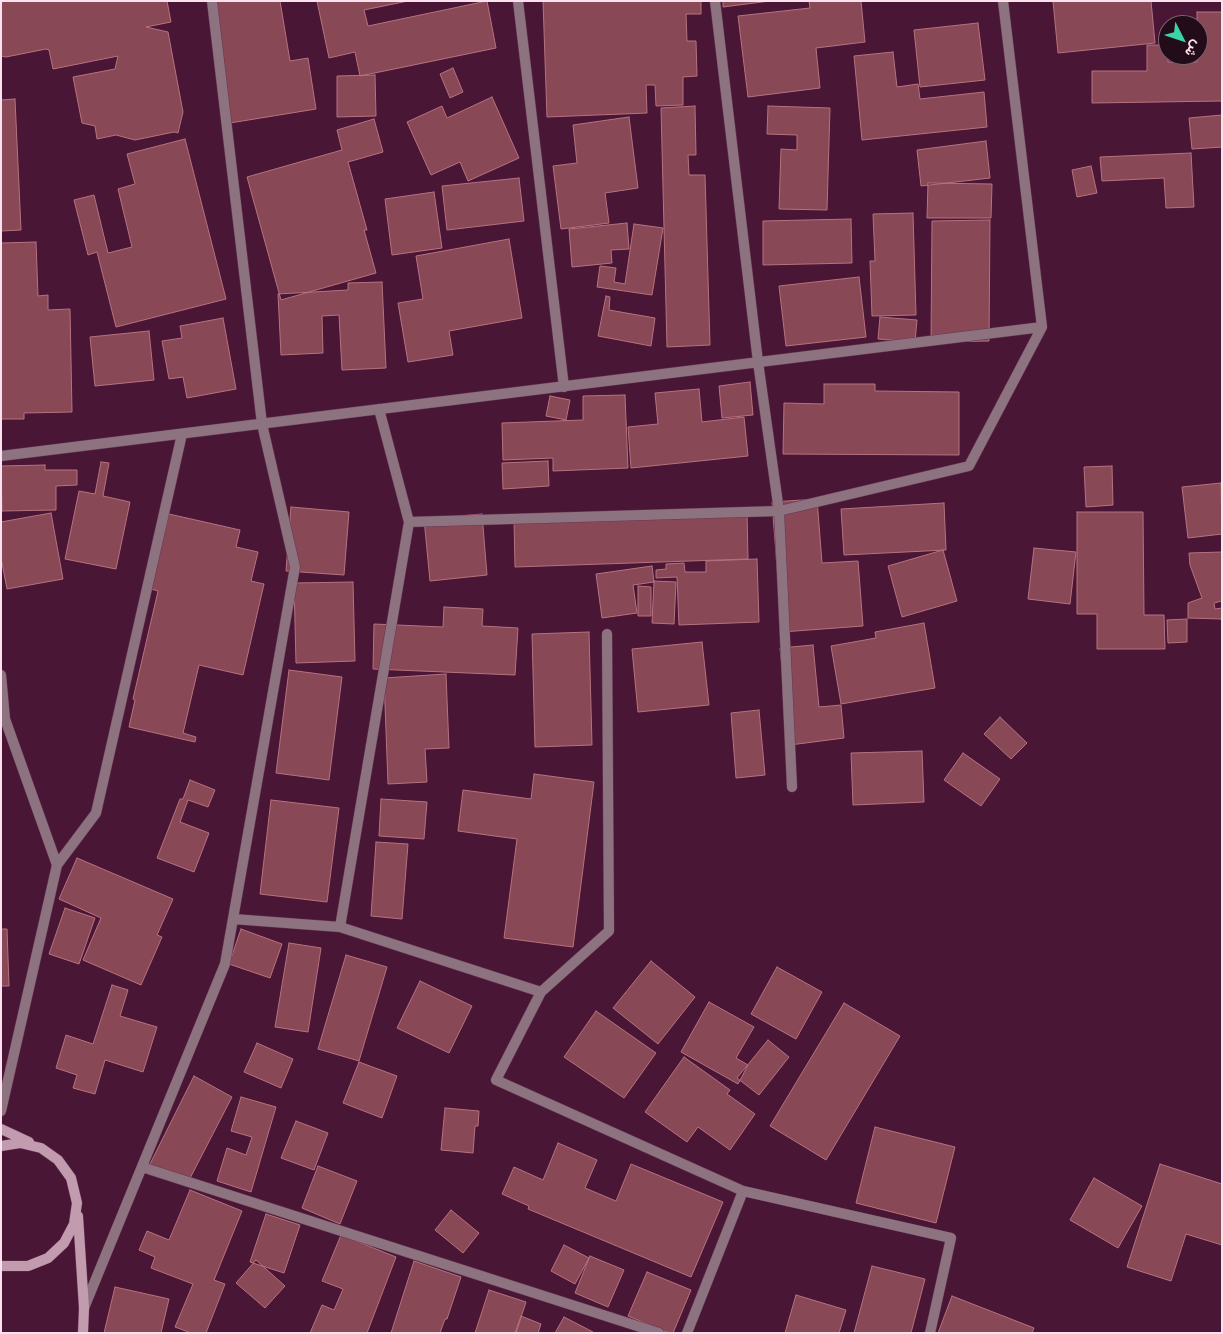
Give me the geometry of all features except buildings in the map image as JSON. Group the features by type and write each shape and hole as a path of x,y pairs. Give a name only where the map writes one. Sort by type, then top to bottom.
{"main road":[{"path":"1,1129 41,1148 58,1160 71,1178 77,1203 84,1308 83,1333"},
{"path":"1,1146 20,1143 41,1148"},
{"path":"1,1266 28,1266 48,1258 64,1243 74,1224 77,1203"}],"street":[{"path":"84,1308 225,964 295,566 262,424 212,1"},
{"path":"518,1 564,387"},
{"path":"715,1 758,362 779,511 792,787"},
{"path":"409,522 779,511 969,466 1042,327 1003,1"},
{"path":"1,456 1042,327"},
{"path":"340,927 409,522 379,409"},
{"path":"1,1111 57,865 96,813 182,434"},
{"path":"607,634 609,931 541,992 496,1080 743,1191 951,1238 930,1333"},
{"path":"1,675 5,720 57,865"},
{"path":"233,919 340,927 541,992"},
{"path":"142,1167 659,1333"},
{"path":"687,1333 743,1191"}]}
